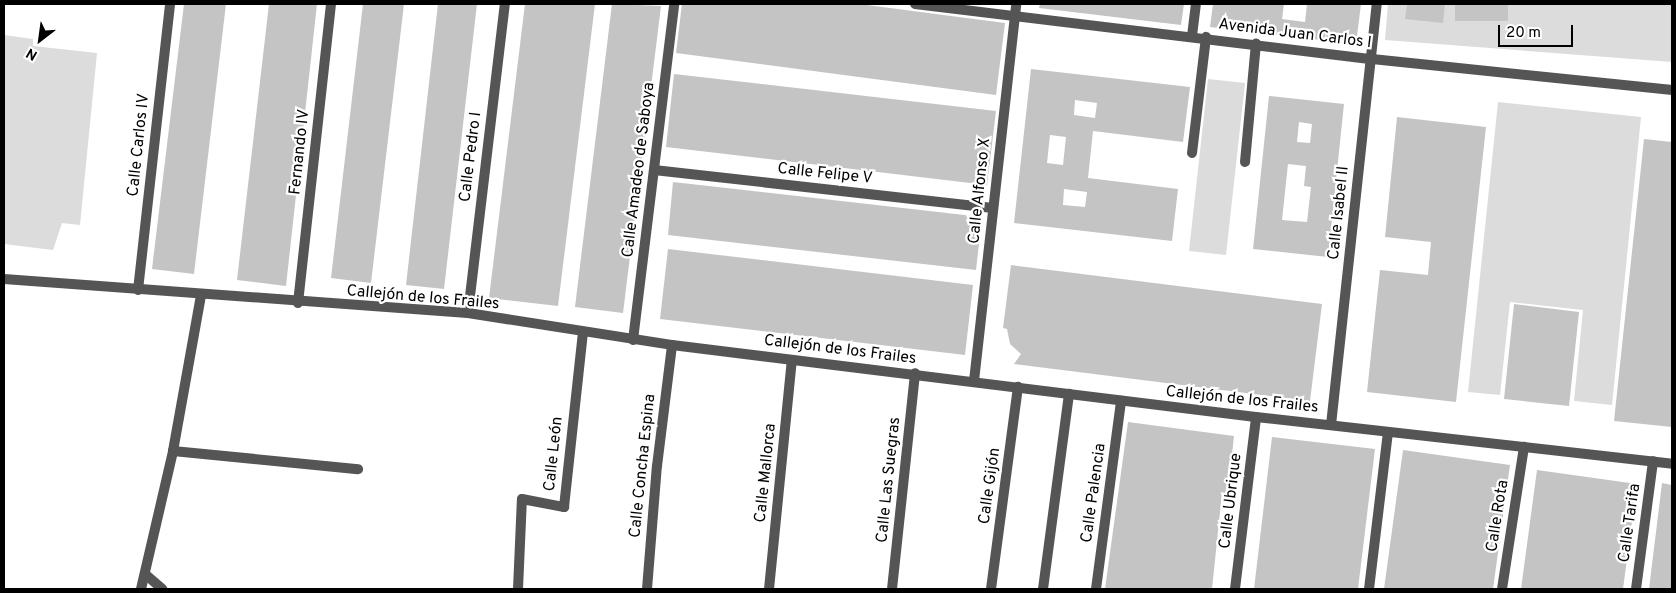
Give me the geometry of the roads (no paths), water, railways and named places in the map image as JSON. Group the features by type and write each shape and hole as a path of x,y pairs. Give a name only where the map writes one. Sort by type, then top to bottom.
{"street":[{"name":"Calle Carlos IV","path":"138,290 170,4"},
{"name":"Fernando IV","path":"298,303 331,4"},
{"name":"Calle Pedro I","path":"468,314 505,4"},
{"name":"Calle Amadeo de Saboya","path":"633,340 674,4"},
{"name":"Avenida Juan Carlos I","path":"914,4 1015,9 1206,38 1372,59 1672,90"},
{"path":"1192,36 1196,4"},
{"name":"Calle Isabel II","path":"1331,425 1377,4"},
{"name":"Calle Alfonso X","path":"974,381 1015,9"},
{"path":"1192,153 1206,38"},
{"path":"1245,162 1256,44"},
{"name":"Calle Felipe V","path":"654,170 993,208"},
{"name":"Callejón de los Frailes","path":"4,279 298,303 468,314 633,340 1018,386 1121,401 1672,464"},
{"path":"141,589 173,451 201,295"},
{"name":"Calle León","path":"518,589 522,499 564,507 582,333"},
{"name":"Calle Concha Espina","path":"646,589 657,466 672,345"},
{"name":"Calle Mallorca","path":"769,589 792,360"},
{"name":"Calle Las Suegras","path":"892,589 915,374"},
{"name":"Calle Gijón","path":"991,589 1018,386"},
{"path":"1043,589 1069,394"},
{"name":"Calle Palencia","path":"1096,589 1121,401"},
{"name":"Calle Ubrique","path":"1235,589 1256,417"},
{"path":"1369,589 1388,432"},
{"name":"Calle Rota","path":"1502,589 1524,448"},
{"path":"173,451 358,469"},
{"name":"Calle Tarifa","path":"1636,589 1653,461"},
{"path":"145,574 162,589"}]}
